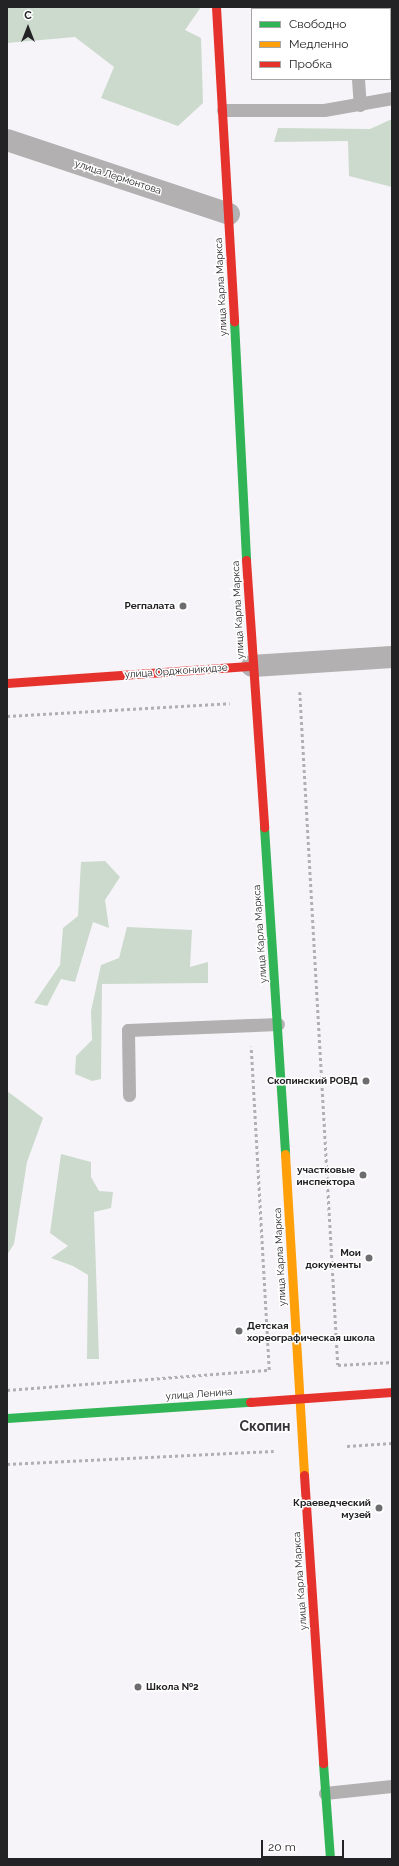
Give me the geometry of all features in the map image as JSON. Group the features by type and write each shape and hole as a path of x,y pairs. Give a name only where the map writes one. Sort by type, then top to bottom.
{"main road":[{"name":"улица Карла Маркса","path":"216,7 229,214 252,666 278,1024 299,1398 330,1859"},
{"name":"улица Орджоникидзе","path":"7,683 252,666"},
{"name":"улица Ленина","path":"7,1418 392,1392"}],"street":[{"name":"улица Лермонтова","path":"7,140 229,214"},
{"name":"улица Орджоникидзе","path":"252,666 392,657"}],"lane":[{"path":"358,80 360,105"},
{"path":"223,110 324,110 360,105 392,98"},
{"path":"129,1095 128,1030 278,1024"},
{"path":"325,1793 392,1786"}],"path":[{"path":"300,692 338,1365 392,1362"},
{"path":"7,716 232,703"},
{"path":"7,1390 269,1370 250,1025"},
{"path":"347,1446 392,1443"},
{"path":"7,1464 274,1452"}],"green space":[{"path":"7,7 201,7 185,30 201,38 203,103 178,126 101,98 114,67 75,37 7,43"},
{"path":"392,119 392,187 349,176 348,141 274,142 278,128 370,129"},
{"path":"105,861 120,877 105,900 109,928 93,922 75,982 61,979 47,1006 34,1003 60,965 63,928 78,916 81,862"},
{"path":"127,927 192,930 190,967 208,962 208,983 102,984 101,1079 92,1081 75,1074 76,1056 92,1040 91,1011 101,965 119,958"},
{"path":"7,1091 43,1118 27,1162 14,1244 7,1255"},
{"path":"61,1154 91,1162 91,1177 99,1191 113,1192 111,1208 94,1212 99,1359 87,1359 88,1275 73,1266 51,1258 68,1246 50,1233"}],"traffic: fast":[{"path":"234,321 246,560"},
{"path":"264,827 285,1154"},
{"path":"7,1418 250,1402"},
{"path":"323,1763 330,1859"}],"traffic: slow":[{"path":"285,1154 304,1475"}],"traffic: jam":[{"path":"216,7 234,321"},
{"path":"246,560 264,827"},
{"path":"7,683 252,666"},
{"path":"250,1402 392,1392"},
{"path":"304,1475 323,1763"}],"place":[{"name":"Регпалата","path":"183,606"},
{"name":"Скопинский РОВД","path":"366,1081"},
{"name":"участковые инспектора","path":"363,1175"},
{"name":"Мои документы","path":"369,1258"},
{"name":"Детская хореографическая школа","path":"239,1331"},
{"name":"Краеведческий музей","path":"379,1508"},
{"name":"Школа №2","path":"138,1687"}],"district":[{"name":"Скопин","path":"265,1426"}]}
